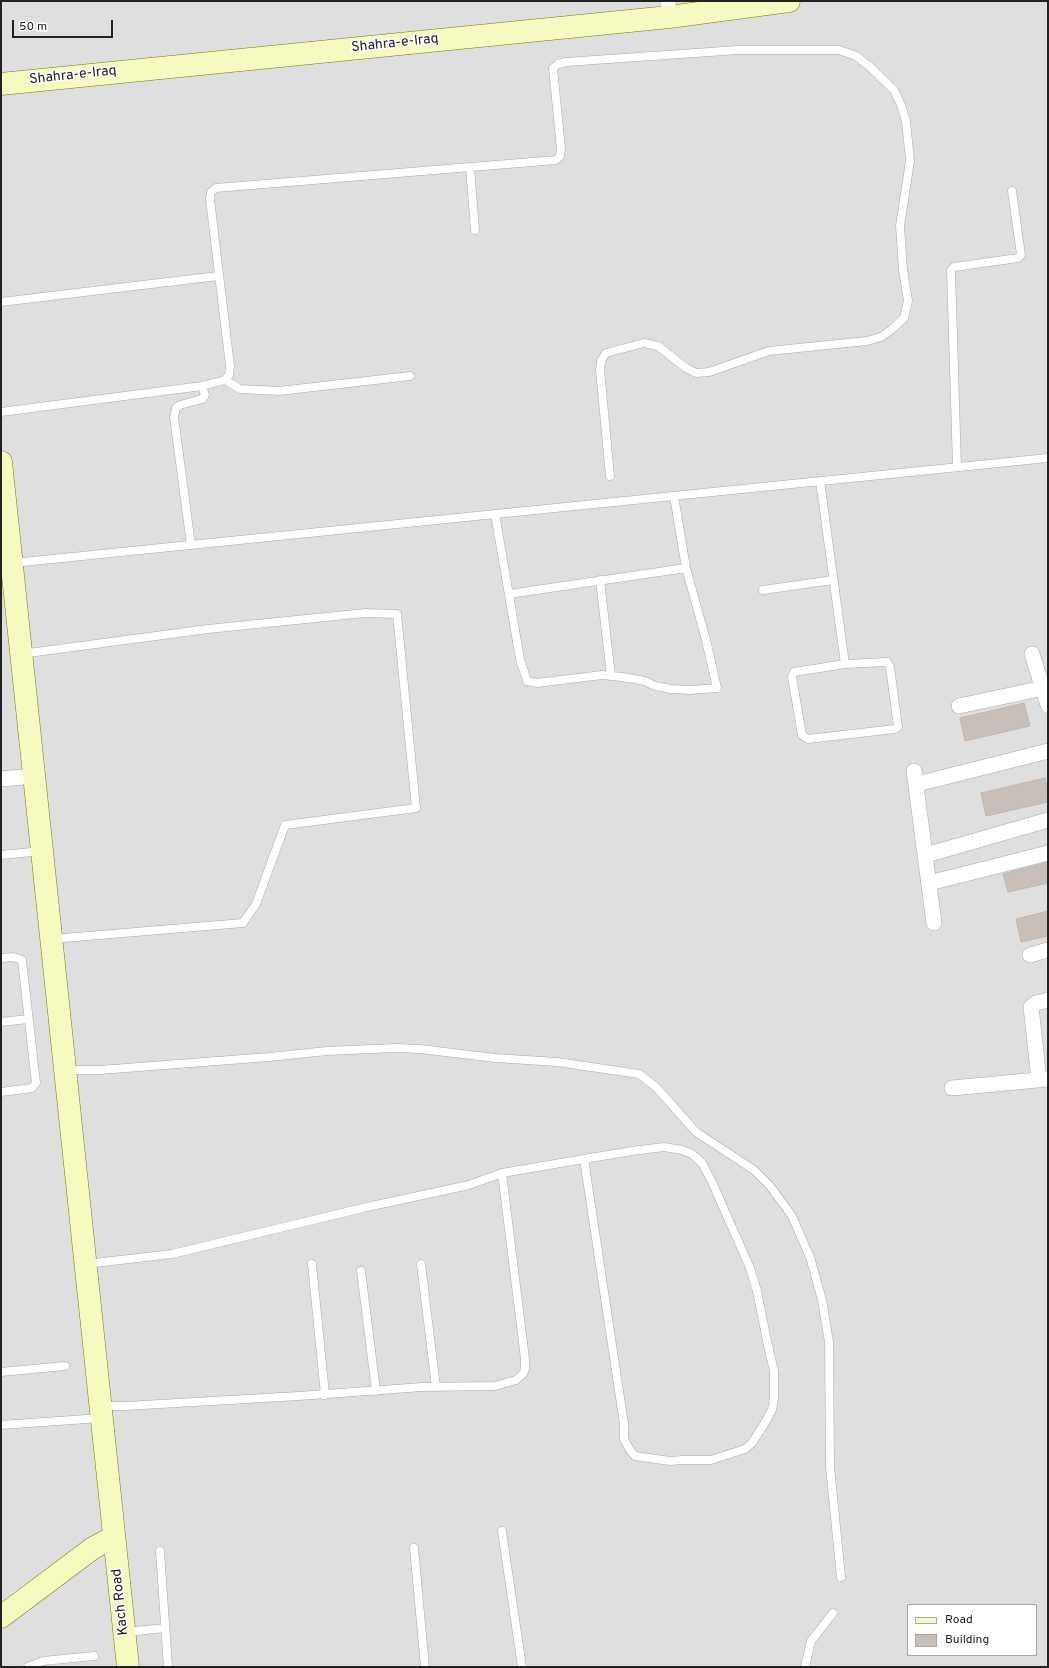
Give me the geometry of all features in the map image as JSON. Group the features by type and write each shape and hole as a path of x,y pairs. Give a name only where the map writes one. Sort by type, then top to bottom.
{"main road":[{"name":"Shahra-e-Iraq","path":"1,84 668,9 789,1"},
{"name":"Kach Road","path":"1,462 12,563 8,590 22,654 128,1667"},
{"path":"1,1617 93,1548 114,1537"}],"street":[{"path":"1032,654 1045,688 1048,705"},
{"path":"959,706 1045,688"},
{"path":"934,923 915,777 1048,751"},
{"path":"1,779 34,776"},
{"path":"926,855 1048,820"},
{"path":"929,883 1048,853"},
{"path":"1030,955 1048,950"},
{"path":"952,1088 1044,1080 1031,1007 1036,1003 1048,1000"}],"lane":[{"path":"1,412 202,386 225,380 229,375 230,366 218,276 210,199 211,192 216,188 556,160 560,156 561,149 553,68 558,64 566,62 738,50 839,50 856,56 869,66 894,90 901,104 906,122 910,161 900,226 903,270 908,301 904,318 892,330 881,337 867,340 769,351 709,372 696,373 686,368 658,346 644,343 606,352 601,361 600,370 610,476"},
{"path":"470,168 475,230"},
{"path":"957,467 951,270 954,267 1018,258 1021,255 1012,191"},
{"path":"1,302 218,276"},
{"path":"225,380 240,390 280,391 410,376"},
{"path":"191,545 174,417 176,408 180,405 202,399 205,395 202,386"},
{"path":"12,563 1048,458"},
{"path":"820,481 845,664"},
{"path":"495,514 520,659 527,681 538,683 602,675 645,681 654,686 671,689 690,690 717,688 706,640 686,568 674,496"},
{"path":"508,594 686,568"},
{"path":"600,580 611,676"},
{"path":"764,590 833,580"},
{"path":"22,654 208,629 365,612 397,614 416,808 285,825 256,904 243,923 52,939"},
{"path":"887,662 890,667 898,727 895,729 808,739 802,735 792,677 794,672 845,664 887,662"},
{"path":"1,855 42,851"},
{"path":"1,958 13,957 22,960 36,1083 32,1088 1,1092"},
{"path":"1,1022 28,1019"},
{"path":"65,1070 100,1070 327,1051 397,1048 420,1049 495,1058 557,1062 639,1074 656,1087 696,1132 754,1170 770,1186 792,1216 810,1257 822,1300 829,1342 830,1467 841,1577"},
{"path":"86,1264 172,1254 367,1207 469,1185 502,1173 584,1159 664,1147 682,1150 692,1154 702,1163 750,1268 757,1291 774,1371 774,1398 772,1410 752,1443 745,1448 711,1460 670,1461 635,1456 630,1450 624,1439 622,1416 584,1159"},
{"path":"1,1425 101,1412 125,1406 436,1387 495,1386 507,1384 516,1380 523,1374 526,1359 502,1173"},
{"path":"312,1264 324,1394"},
{"path":"421,1264 436,1387"},
{"path":"361,1272 376,1391"},
{"path":"1,1372 65,1366"},
{"path":"502,1531 522,1667"},
{"path":"414,1548 425,1667"},
{"path":"160,1551 168,1667"},
{"path":"805,1667 811,1641 833,1613"},
{"path":"124,1632 165,1628"},
{"path":"28,1667 44,1661 54,1663 94,1656"}],"shaded area":[{"path":"1,1 1048,1 1048,1667 1,1667"}],"building":[{"path":"1024,703 1030,726 965,741 960,718"},
{"path":"1045,778 1048,791 1048,802 986,816 981,793"},
{"path":"1048,862 1048,883 1008,892 1003,874"},
{"path":"1048,911 1048,936 1021,942 1016,919"}]}
